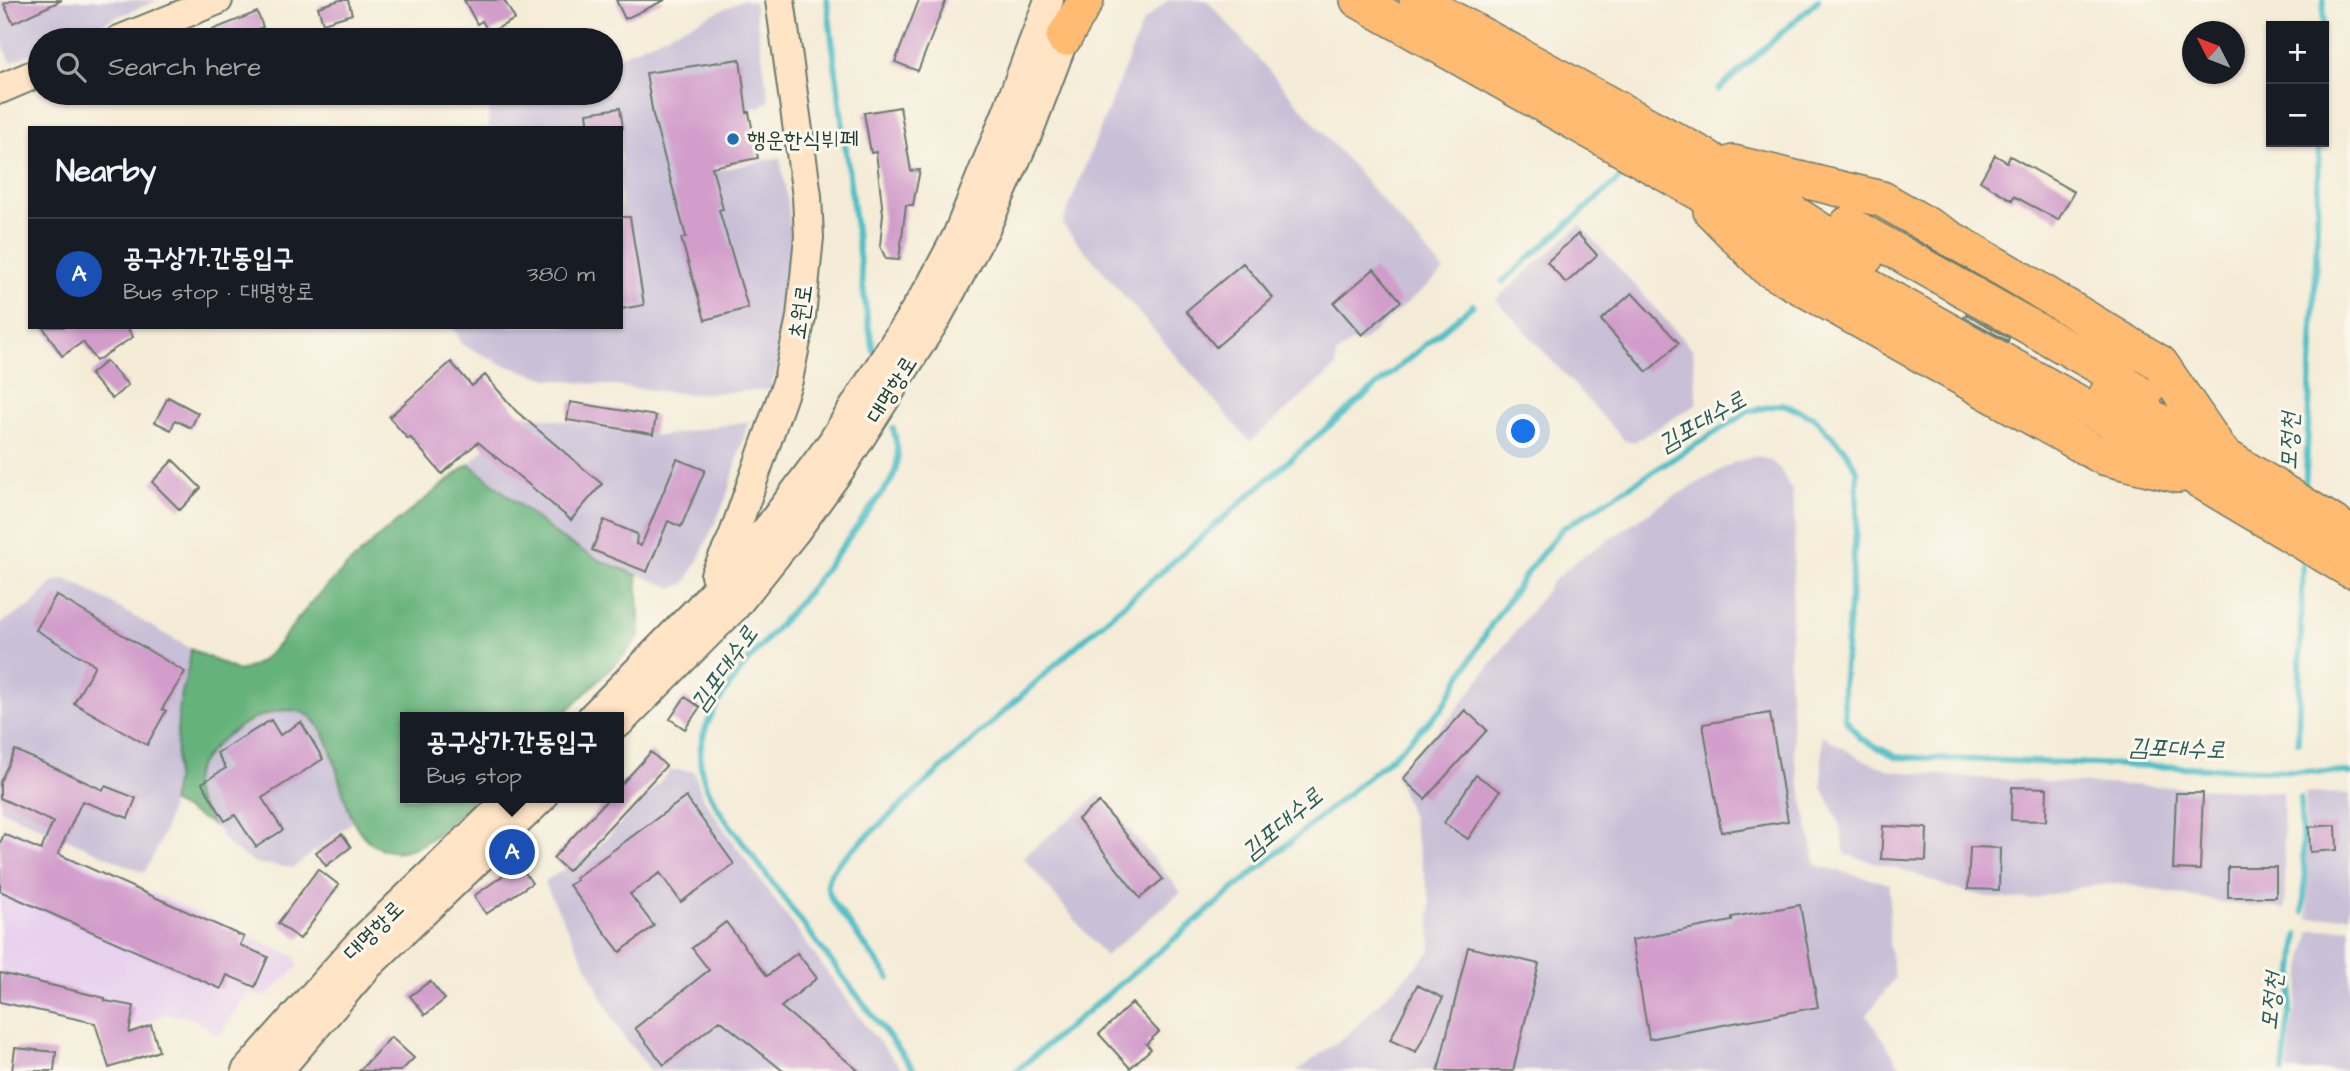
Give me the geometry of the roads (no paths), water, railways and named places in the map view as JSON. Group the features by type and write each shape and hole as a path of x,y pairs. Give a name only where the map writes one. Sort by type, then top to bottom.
{"highway":[{"path":"1064,38 1086,0"},
{"path":"1358,0 1684,184 1767,268 2103,457 2221,467"},
{"path":"1417,0 1706,157 1837,241 2113,397 2221,467 2343,529"},
{"path":"1706,157 1882,199 2160,363 2221,467 2250,510 2347,568"}],"main road":[{"path":"149,28 218,0"},
{"name":"초원로","path":"699,608 733,537 788,380 796,345 809,237 805,183 780,0"},
{"name":"대명항로","path":"597,712 699,608 771,524 831,442 931,285 950,249 1008,110 1049,0"},
{"name":"대명항로","path":"624,718 735,607 795,532 842,467 936,319 986,227 1030,128 1078,0"},
{"path":"0,89 28,77"},
{"path":"747,496 755,518 771,524"},
{"name":"대명항로","path":"246,1071 361,941 505,803"},
{"name":"대명항로","path":"278,1071 367,967 537,803"}],"waterway":[{"name":"김포대수로","path":"827,0 867,318 874,352"},
{"path":"1718,90 1818,0"},
{"name":"모정천","path":"2323,21 2324,0"},
{"name":"모정천","path":"2305,492 2319,147"},
{"path":"1502,282 1625,174"},
{"path":"889,978 830,895 828,880 841,860 1067,654 1337,419 1473,305"},
{"name":"김포대수로","path":"1016,1071 1399,751 1442,708 1491,625 1529,570 1562,529 1749,411 1783,404 1813,417 1846,451 1857,471 1857,519 1843,686 1845,718 1860,738 1896,757 2350,773"},
{"name":"김포대수로","path":"893,428 898,454 891,481 807,593 746,663 718,702 702,741 700,761 708,790 723,816 915,1071"},
{"name":"모정천","path":"2298,742 2303,555"},
{"name":"모정천","path":"2300,798 2305,883 2303,912"},
{"name":"모정천","path":"2283,1071 2298,935"}],"place":[{"name":"행운한식뷔페","path":"733,139"},
{"name":"공구상가.간동입구","path":"512,852"}]}
